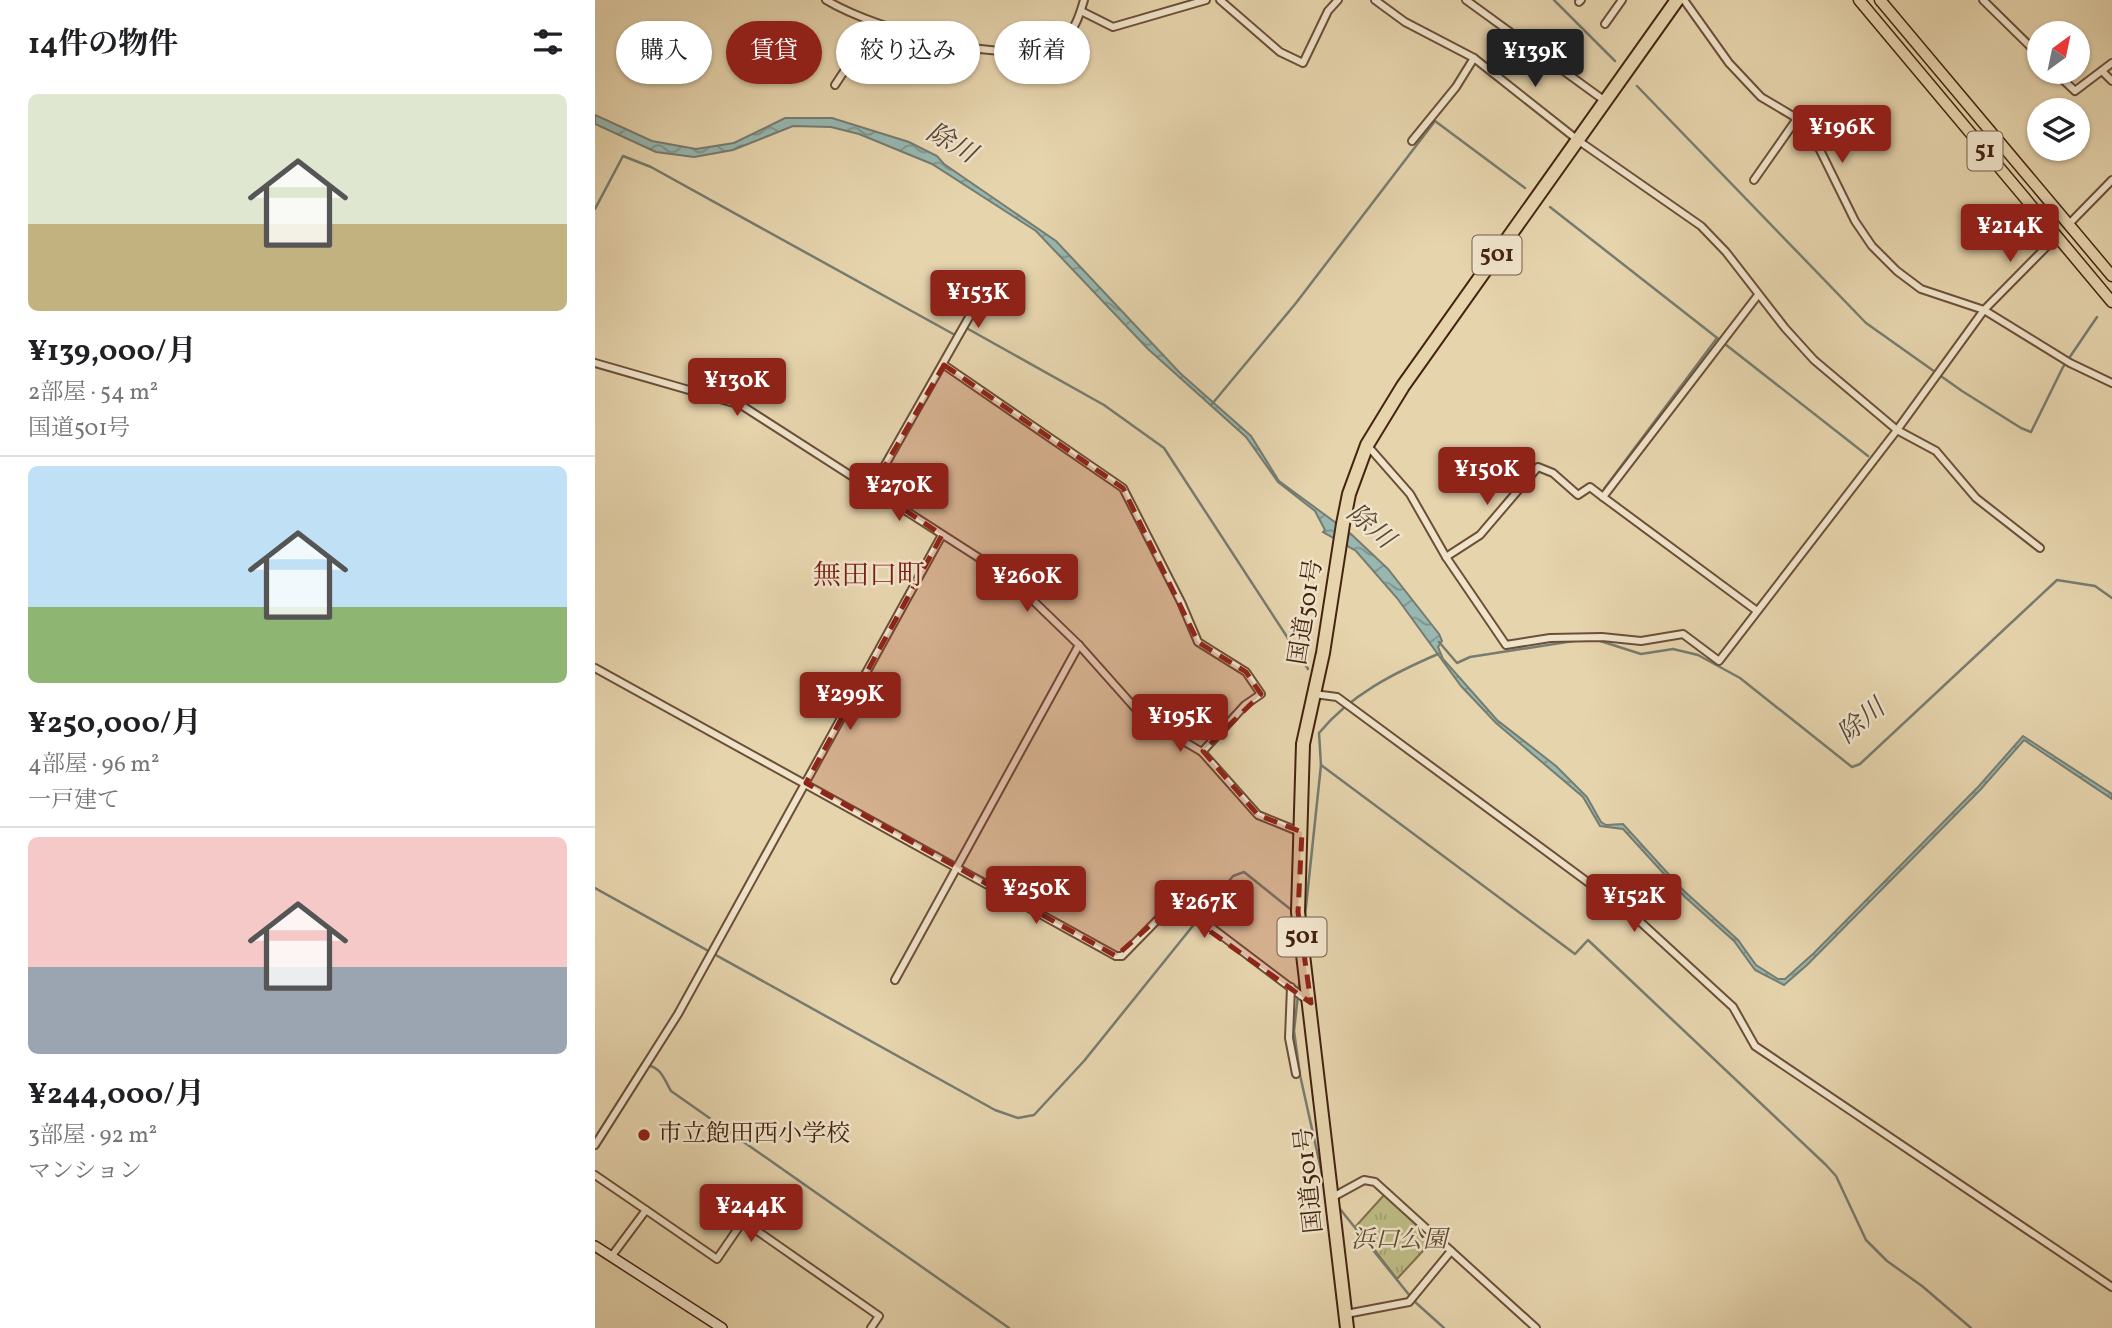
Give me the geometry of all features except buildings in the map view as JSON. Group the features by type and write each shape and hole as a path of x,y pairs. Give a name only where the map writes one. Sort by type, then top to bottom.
{"highway":[{"name":"国道501号","path":"1347,1328 1311,1003 1298,912 1303,744 1349,494 1367,445 1403,386 1678,0"}],"main road":[{"name":"51","path":"1859,0 2112,302"},
{"name":"51","path":"1880,0 2112,276"},
{"path":"595,1247 722,1328"}],"street":[{"path":"826,0 872,21"},
{"path":"980,47 1030,51 1043,49 1061,40 1074,29 1084,0"},
{"path":"1081,11 1113,27 1206,0"},
{"path":"1220,0 1280,52 1303,63 1328,11 1338,0"},
{"path":"1375,0 1405,22 1474,58 1579,141 1701,226 1721,246 1758,295 1814,359 1897,430 1936,451 1976,498 2040,548"},
{"path":"1466,0 1605,101"},
{"path":"1605,24 1622,0"},
{"path":"1684,0 1729,63 1761,97 1796,120 1820,149 1855,221 1881,254 1920,289 1984,310 2070,363 2112,383"},
{"path":"1983,0 2027,43"},
{"path":"1412,141 1456,87 1474,58"},
{"path":"2090,80 2112,63"},
{"path":"2102,71 2112,81"},
{"path":"2068,84 2075,91 2084,84"},
{"path":"1754,180 1796,120"},
{"path":"2070,224 2112,180"},
{"path":"1367,445 1410,494 1445,557 1506,645 1577,636 1641,641 1677,633 1683,634 1719,662 1897,430 1984,310 2057,236"},
{"path":"872,488 989,282"},
{"path":"1603,497 1758,295"},
{"path":"595,363 715,395 741,405 872,488 1017,585 1079,645 1144,718 1202,752 1258,815 1302,832"},
{"path":"944,365 1123,488 1181,602 1198,642 1246,673 1261,694 1245,705 1202,752"},
{"path":"1445,557 1480,535 1538,467 1553,473 1578,495 1590,487 1757,611"},
{"path":"595,1145 678,1014 942,535"},
{"path":"895,980 1079,645"},
{"path":"595,668 1116,956 1122,956 1169,908 1177,906 1188,910 1311,1003"},
{"path":"1314,694 1337,697 1635,917 1733,1007 1755,1046 2112,1287"},
{"path":"1291,987 1289,1038 1296,1074"},
{"path":"595,1175 716,1259 743,1221 879,1316 871,1328"},
{"path":"1333,1197 1364,1180 1374,1182 1536,1328"},
{"path":"611,1257 646,1210"},
{"path":"1346,1314 1409,1302 1451,1251"}],"highlighted area":[{"path":"944,365 1123,488 1198,642 1246,672 1261,694 1203,751 1258,815 1302,832 1298,912 1311,1003 1173,905 1116,956 806,783 942,535 872,488"}],"green space":[{"name":"浜口公園","path":"1384,1195 1433,1240 1397,1279 1356,1226"}],"water":[{"path":"595,115 652,141 696,149 734,143 785,118 832,118 909,142 937,156 944,164 1056,241 1180,373 1251,436 1279,481 1351,534 1388,569 1439,634 1442,641 1438,647 1443,659 1497,720 1556,766 1587,797 1601,822 1606,825 1623,824 1683,890 1738,940 1756,965 1778,979 1785,979 1814,953 1979,786 2023,736 2112,794 2112,799 2024,740 1981,789 1784,985 1755,970 1734,941 1685,897 1623,829 1600,826 1583,797 1496,723 1461,686 1397,598 1356,551 1323,532 1325,530 1315,511 1278,482 1246,437 1148,349 1036,231 932,164 859,134 831,127 793,126 733,150 694,157 656,152 595,124"}],"waterway":[{"path":"1554,0 1615,61"},
{"path":"1637,86 1866,323 1962,391 2021,428 2031,432 2063,367 2097,317"},
{"path":"1212,404 1296,303 1435,121 1525,188"},
{"path":"595,209 623,156 651,167 955,335 961,325 1104,405 1164,448 1308,669"},
{"path":"1550,207 1868,456"},
{"path":"1604,489 1717,338"},
{"name":"除川","path":"1594,639 1641,654 1673,649 1698,655 1740,678 1852,767 1860,764 2057,580 2095,586 2112,598"},
{"name":"除川","path":"1439,642 1457,663 1470,657 1580,640"},
{"path":"1307,933 1305,916 1321,765 1319,733 1344,707 1374,686 1438,654"},
{"path":"1321,765 1575,954 1588,940 1826,1165 1836,1176 1866,1240 1887,1261 1922,1286 1971,1328"},
{"path":"595,888 995,1110 1018,1118 1034,1115 1084,1061 1233,876 1244,872 1294,912"},
{"path":"1300,977 1294,1031 1300,1075 1324,1183"},
{"path":"595,1138 642,1064 653,1067 661,1073 671,1091 1009,1328"},
{"path":"1340,1209 1414,1301 1444,1328"}],"place":[{"name":"市立飽田西小学校","path":"644,1135"}],"district":[{"name":"無田口町","path":"869,576"}]}
